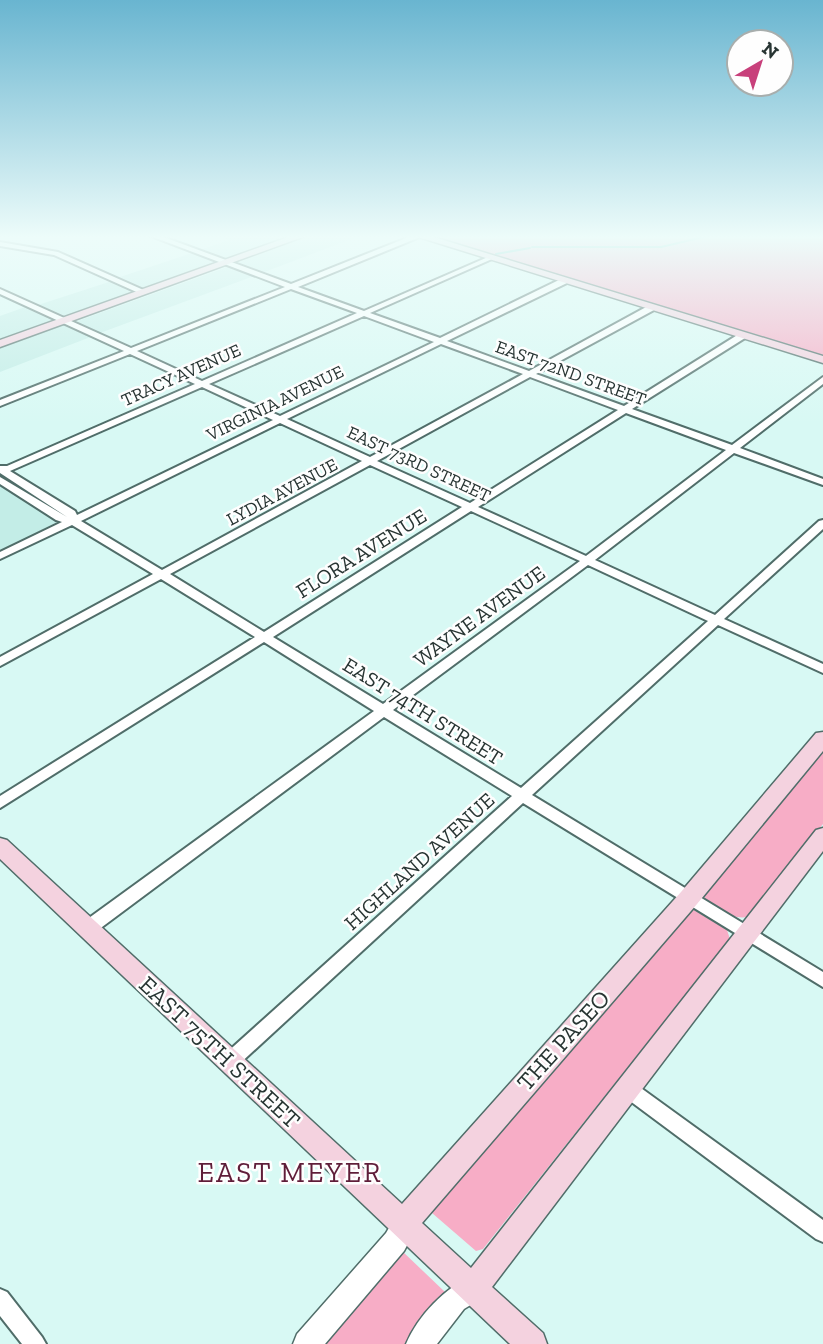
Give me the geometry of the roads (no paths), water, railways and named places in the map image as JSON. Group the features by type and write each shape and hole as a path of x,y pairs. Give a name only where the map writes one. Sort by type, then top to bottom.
{"main road":[{"path":"0,344 128,298"},
{"path":"618,298 823,360"},
{"name":"THE PASEO","path":"406,1223 419,1203 689,898 823,738"},
{"path":"473,1289 823,836"},
{"name":"EAST 75TH STREET","path":"0,846 406,1223 532,1344"}],"street":[{"name":"EAST 73RD STREET","path":"14,298 823,669"},
{"path":"0,403 264,298"},
{"name":"EAST 72ND STREET","path":"320,298 823,482"},
{"name":"TRACY AVENUE","path":"0,469 21,463 397,298"},
{"name":"VIRGINIA AVENUE","path":"0,556 530,298"},
{"name":"LYDIA AVENUE","path":"0,662 651,308"},
{"name":"FLORA AVENUE","path":"0,803 742,336"},
{"path":"0,397 130,350"},
{"name":"WAYNE AVENUE","path":"88,928 587,561 823,380"},
{"path":"0,469 71,513 74,521"},
{"name":"EAST 74TH STREET","path":"0,480 60,518 74,521 162,574 823,980"},
{"name":"HIGHLAND AVENUE","path":"230,1061 823,523"},
{"path":"628,1089 823,1231"},
{"name":"THE PASEO","path":"307,1344 395,1242 406,1223"},
{"path":"420,1344 455,1300 473,1289"},
{"path":"0,1299 35,1344"}],"district":[{"name":"EAST MEYER","path":"290,1172"}]}
